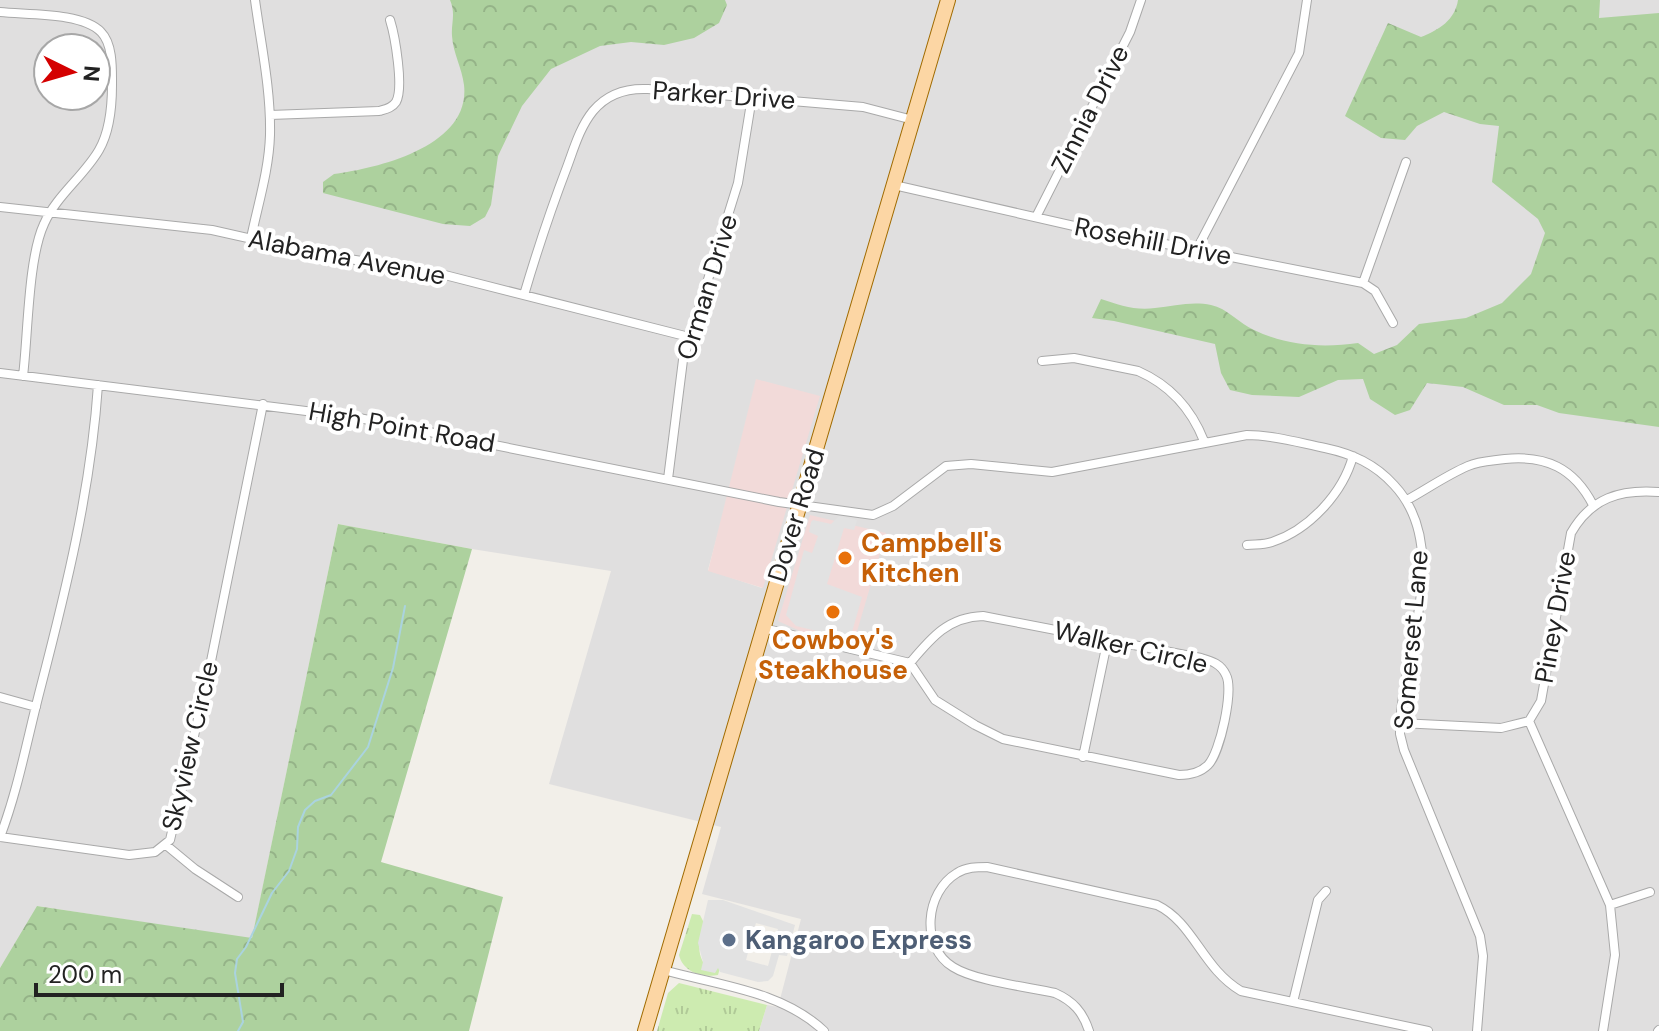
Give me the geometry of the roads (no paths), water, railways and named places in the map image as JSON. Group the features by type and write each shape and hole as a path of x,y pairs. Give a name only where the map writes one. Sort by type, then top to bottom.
{"main road":[{"name":"Dover Road","path":"645,1031 948,0"}],"street":[{"path":"251,238 267,165 270,115 255,0"},
{"name":"Zinnia Drive","path":"1036,217 1130,32 1141,0"},
{"path":"1197,249 1299,53 1307,0"},
{"path":"0,12 72,19 100,30 111,60 109,123 99,151 51,212 40,236 23,376"},
{"path":"270,115 379,111 394,105 399,85 390,20"},
{"name":"Parker Drive","path":"524,295 542,232 580,131 592,112 608,98 631,88 863,107 913,120"},
{"name":"Orman Drive","path":"668,479 678,393 689,337 738,183 752,97"},
{"path":"1393,323 1375,291 1363,283 1406,162"},
{"name":"Rosehill Drive","path":"894,185 1363,283"},
{"name":"Alabama Avenue","path":"0,207 184,226 318,254 437,273 689,337"},
{"path":"1042,361 1074,358 1147,375 1170,389 1196,423 1204,441"},
{"name":"High Point Road","path":"0,373 263,404 401,425 800,506"},
{"name":"Skyview Circle","path":"98,385 76,543 14,796 0,837 129,855 148,854 166,845 176,824 263,404"},
{"name":"Somerset Lane","path":"800,506 816,505 853,514 873,515 893,506 946,466 971,464 1025,471 1054,471 1204,441 1259,435 1353,456 1376,469 1407,500 1420,537 1422,573 1400,723 1404,750 1480,936 1483,956 1477,1031"},
{"path":"1247,545 1270,543 1315,515 1344,480 1353,456"},
{"path":"1407,500 1471,465 1522,457 1550,462 1568,472 1587,492 1593,505 1633,490 1659,492"},
{"name":"Piney Drive","path":"1529,721 1541,701 1568,540 1581,516 1593,505"},
{"name":"Walker Circle","path":"970,616 1108,638 1193,656 1220,666 1228,677 1230,688 1219,744 1205,768 1184,775 1011,742 985,732 935,700 910,663 946,625 970,616"},
{"path":"763,628 910,663"},
{"path":"1083,757 1108,638"},
{"path":"0,697 36,707"},
{"path":"1400,723 1501,728 1529,721 1610,905 1615,955 1603,1031"},
{"path":"166,845 195,869 238,897"},
{"path":"1089,1031 1084,1017 1067,998 964,973 940,956 930,932 931,917 940,889 947,880 960,871 987,867 1157,905 1180,922 1216,972 1241,991 1428,1031"},
{"path":"1293,1002 1318,900 1326,891"},
{"path":"1610,905 1650,892"},
{"path":"663,970 780,1001 807,1016 824,1031"}],"waterway":[{"path":"238,1031 243,1022 235,973 237,959 272,893 289,871 297,849 298,827 305,810 315,801 331,795 368,747 393,668 405,606"}],"place":[{"name":"Campbell's Kitchen","path":"845,558"},
{"name":"Cowboy's Steakhouse","path":"833,612"},
{"name":"Kangaroo Express","path":"729,940"}]}
